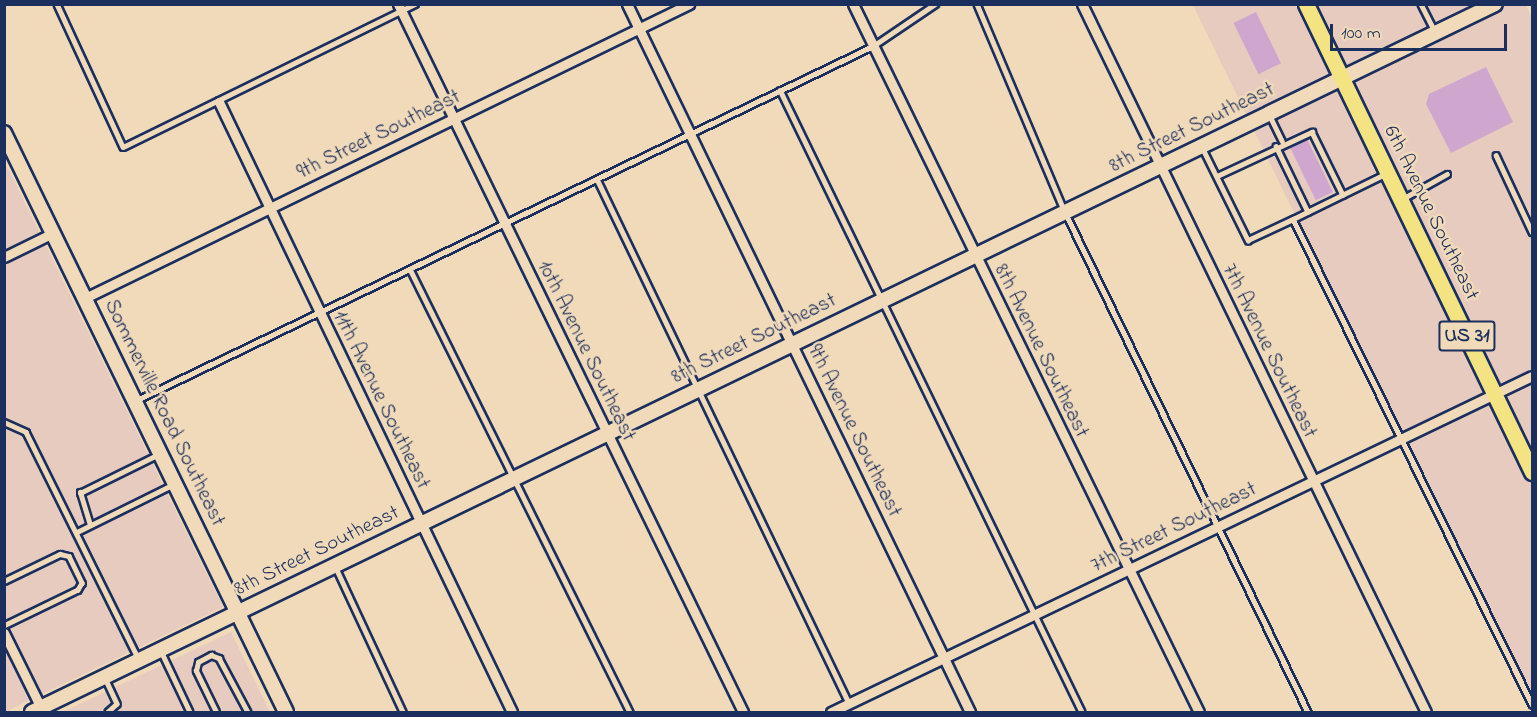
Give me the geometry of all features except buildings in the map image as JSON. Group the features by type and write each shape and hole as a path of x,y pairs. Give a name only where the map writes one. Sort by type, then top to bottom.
{"main road":[{"name":"6th Avenue Southeast","path":"1306,4 1533,472"}],"street":[{"name":"9th Avenue Southeast","path":"627,4 970,712"},
{"name":"9th Street Southeast","path":"85,298 689,4"},
{"name":"8th Avenue Southeast","path":"853,4 1127,570 1199,712"},
{"name":"7th Avenue Southeast","path":"1082,4 1426,712"},
{"name":"8th Street Southeast","path":"39,711 104,677 1495,4"},
{"name":"10th Avenue Southeast","path":"399,8 451,120 608,434 743,712"},
{"name":"11th Avenue Southeast","path":"219,102 268,209 512,712"},
{"name":"Sommerville Road Southeast","path":"4,132 286,712"},
{"path":"4,256 53,233"},
{"name":"7th Street Southeast","path":"831,712 851,708 1127,570 1314,482 1402,436 1533,376"},
{"path":"4,633 39,711"}],"lane":[{"path":"57,4 123,147 219,102 399,8 415,4"},
{"path":"134,401 873,46 935,4"},
{"path":"977,4 1065,212 1308,712"},
{"path":"1421,4 1436,33"},
{"path":"780,90 1082,712"},
{"path":"1269,113 1282,141"},
{"path":"1217,176 1282,141 1312,132 1343,195"},
{"path":"1202,146 1248,240 1389,173"},
{"path":"1276,146 1308,212"},
{"path":"1496,155 1533,232"},
{"path":"1401,199 1447,174"},
{"path":"597,179 851,708"},
{"path":"1293,219 1533,704"},
{"path":"410,269 630,712"},
{"path":"4,422 26,432 139,661"},
{"path":"90,525 80,493 160,453"},
{"path":"77,532 175,484"},
{"path":"4,581 60,554 69,556 82,583 4,627"},
{"path":"335,566 403,712"},
{"path":"160,650 190,712"},
{"path":"216,712 196,671 198,662 211,655 219,658 248,712"},
{"path":"104,677 117,704 108,712"}],"shaded area":[{"path":"1193,5 1526,5 1532,18 1532,703"},
{"path":"4,160 223,607 5,712 4,712"},
{"path":"231,632 270,712 63,712"}]}
